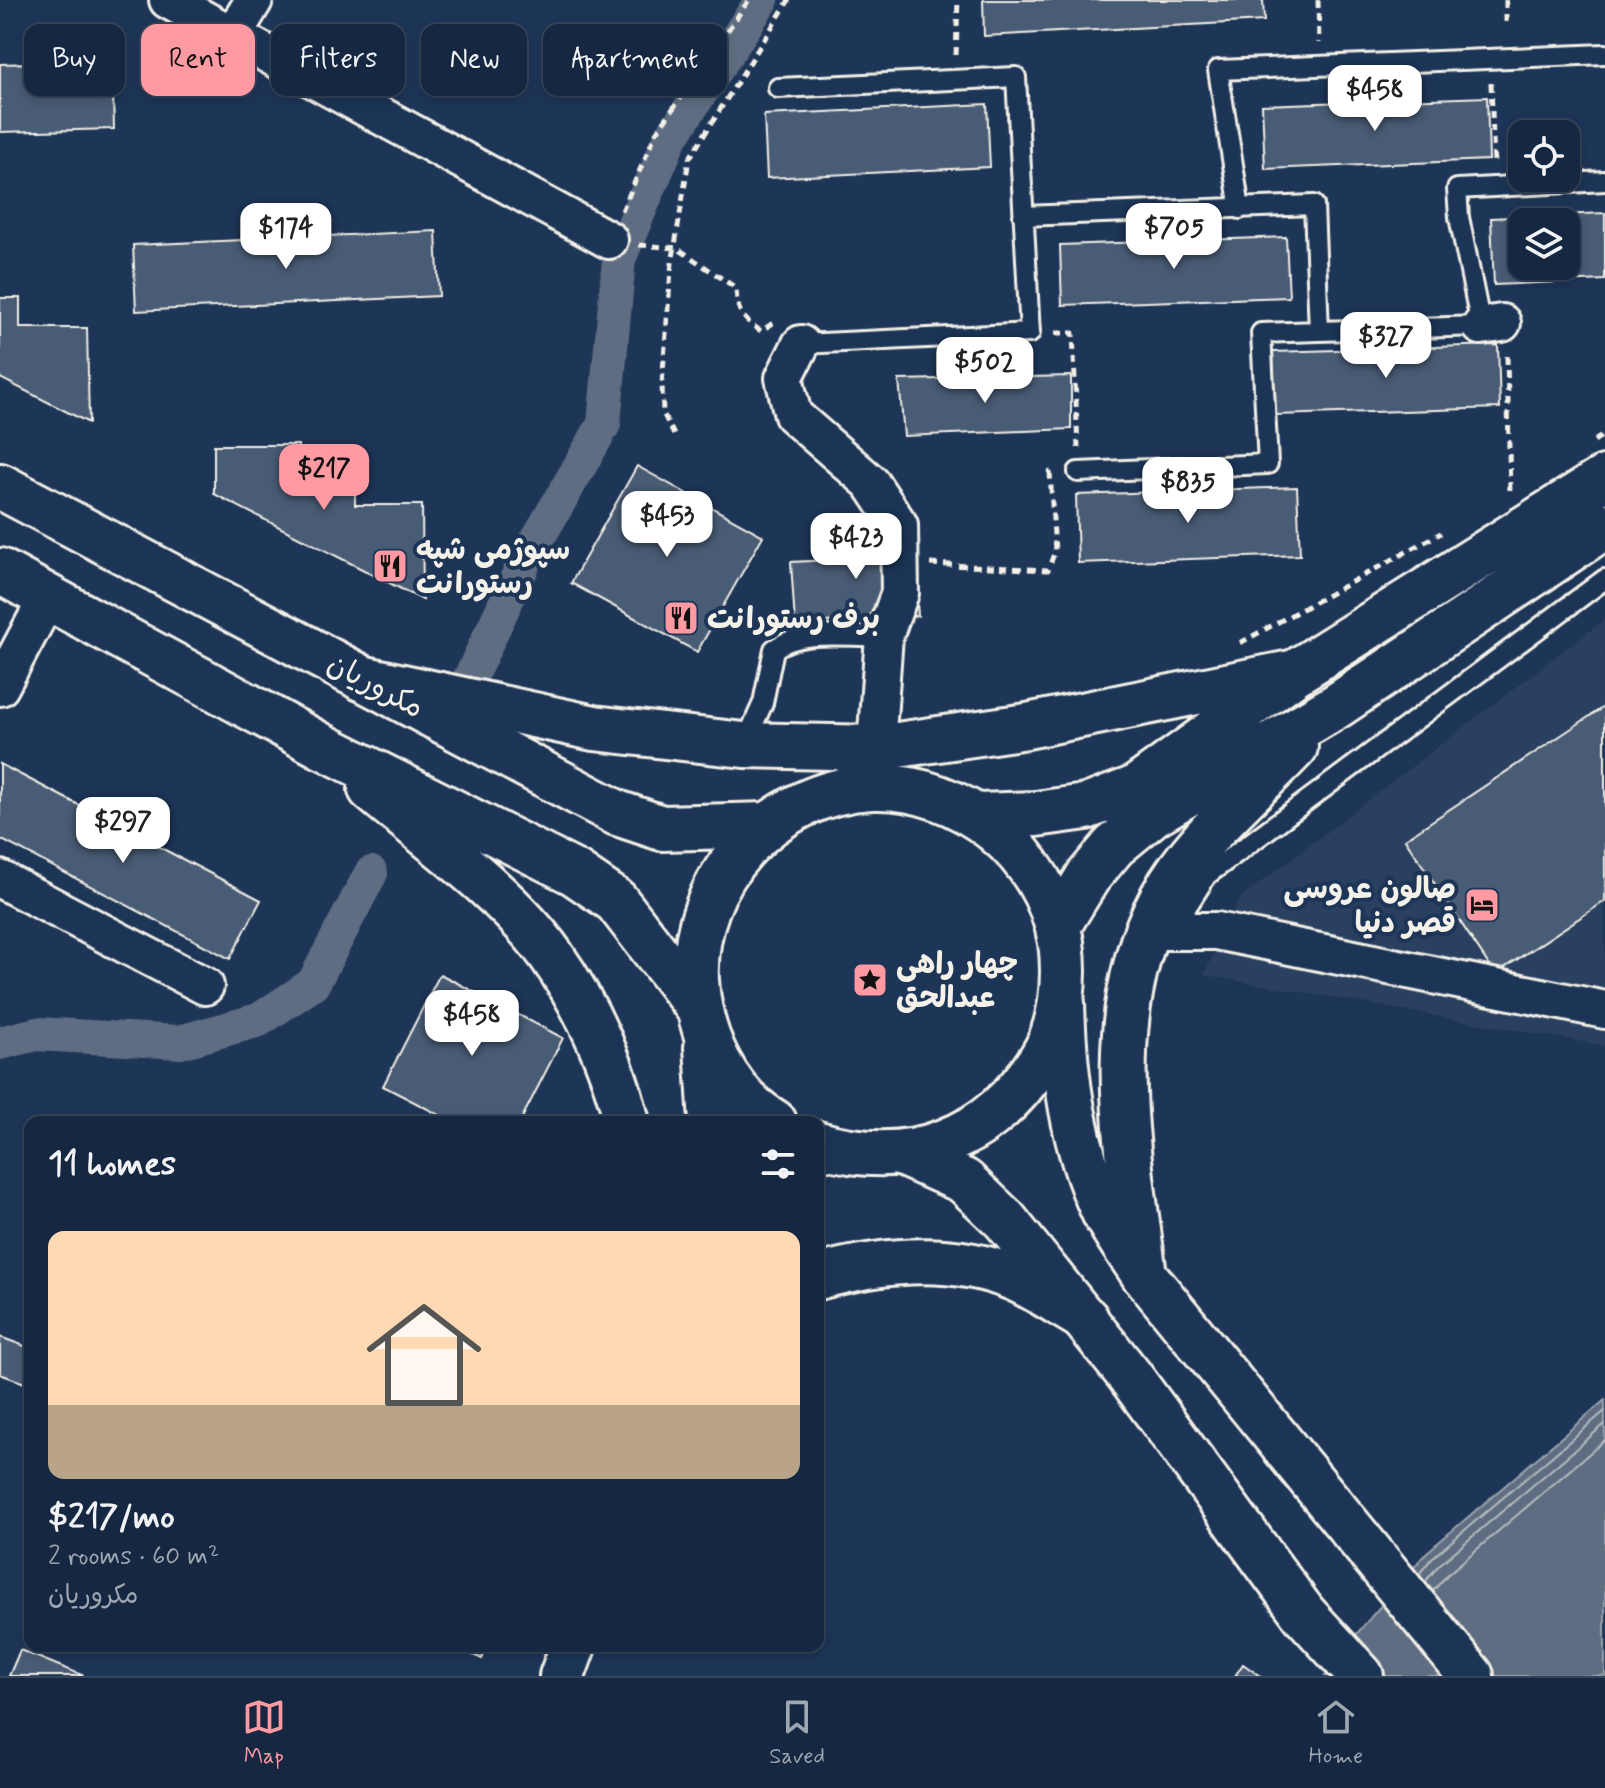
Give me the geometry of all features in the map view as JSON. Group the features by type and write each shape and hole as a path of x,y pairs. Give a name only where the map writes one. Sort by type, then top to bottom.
{"main road":[{"path":"978,816 1036,814 1086,807 1136,788 1593,464"},
{"name":"مکروریان","path":"0,486 617,813 662,828 767,825"},
{"path":"1058,926 1088,877 1114,846 1153,814 1335,707 1605,526"},
{"path":"0,571 320,745 575,873 616,901 702,1022 730,1081 768,1116"},
{"path":"711,1116 695,955 706,905 731,861 767,825 874,768 1012,729 1296,672"},
{"path":"361,678 594,728 744,745 874,768 978,816 1014,846 1041,883 1058,926 1063,958 1064,1074 1079,1145 1105,1214 1144,1275 1371,1558 1471,1676"},
{"path":"1144,1275 1124,1118 1125,1026 1161,931 1162,898 1200,846 1335,707"},
{"path":"320,745 498,898 550,953 589,1018 617,1081 626,1116"},
{"path":"903,1154 959,1137 1008,1104 1043,1056 1062,1001"},
{"path":"824,1170 836,1149 903,1154 964,1181 1005,1220 1086,1319 1304,1614 1361,1676"},
{"path":"824,1276 900,1261 958,1261 1017,1279 1086,1319"},
{"path":"562,1676 571,1652"}],"street":[{"path":"168,0 213,24"},
{"path":"240,24 254,0"},
{"path":"255,47 609,240"},
{"path":"801,344 784,378 793,415 871,483 899,525 900,593 884,636 874,768"},
{"path":"0,687 48,597"},
{"path":"0,879 205,986"},
{"path":"1161,931 1216,931 1605,1010"}],"lane":[{"path":"1240,209 1218,70 1605,54"},
{"path":"778,88 1016,77 1030,333 801,344"},
{"path":"1078,472 1268,464 1261,333 1491,325 1459,217 1457,189 1605,181"},
{"path":"1023,216 1314,205 1319,331"},
{"path":"1161,931 1207,875 1605,579"},
{"path":"744,745 763,703 774,649 786,641 802,638 884,636"}],"path":[{"path":"609,240 656,133 749,0"},
{"path":"674,435 663,413 662,384 671,270 677,248 681,201 695,146 789,0"},
{"path":"955,80 958,0"},
{"path":"1318,0 1320,65"},
{"path":"1506,0 1506,23"},
{"path":"1491,58 1494,187"},
{"path":"650,246 677,248 736,288 737,310 743,319 761,331 774,323 796,324 801,344"},
{"path":"1491,325 1509,374 1506,427 1510,495"},
{"path":"901,563 1048,570 1055,551 1050,472 1078,472 1073,333 1030,333"},
{"path":"1593,464 1605,434"},
{"path":"1496,502 1522,487"},
{"path":"1236,645 1455,525"}],"shaded area":[{"path":"1605,619 1605,1046 1204,975 1240,898"}],"water":[{"path":"1605,1400 1605,1676 1325,1676 1335,1659 1426,1553"}],"building":[{"path":"983,0 1263,0 1264,21 984,36"},
{"path":"24,63 24,96 113,96 114,129 0,132 0,64"},
{"path":"1487,97 1489,160 1265,169 1262,105"},
{"path":"987,104 990,167 767,178 764,115"},
{"path":"1605,213 1605,280 1494,285 1491,218 1508,217 1508,280 1580,280 1580,214"},
{"path":"436,231 439,296 136,311 133,245"},
{"path":"1286,237 1289,297 1062,305 1060,245"},
{"path":"0,298 20,298 20,328 87,328 89,423 0,378"},
{"path":"1498,345 1500,408 1275,415 1273,352"},
{"path":"1071,376 1071,429 904,436 899,380"},
{"path":"214,445 298,445 298,474 355,474 355,505 422,505 423,600 214,494"},
{"path":"637,466 763,536 697,652 571,583"},
{"path":"1297,487 1300,555 1078,563 1076,495"},
{"path":"885,530 914,555 918,616 795,624 791,562 830,560 828,533"},
{"path":"1605,706 1605,901 1495,974 1405,839"},
{"path":"0,764 261,900 230,959 0,839"},
{"path":"440,974 563,1038 523,1116 441,1116 383,1086"},
{"path":"0,1337 24,1346 24,1383 0,1374"},
{"path":"20,1650 84,1676 9,1676"},
{"path":"466,1652 485,1652 482,1659"},
{"path":"1243,1664 1260,1676 1235,1676"}],"waterway":[{"path":"462,695 526,559 604,424 619,259 670,139 762,0"},
{"path":"0,1043 37,1034 180,1042 259,1020 313,984 371,873"}],"place":[{"name":"سپوژمی شپه رستورانت","path":"390,566"},
{"name":"برف رستورانت","path":"681,618"},
{"name":"صالون عروسی قصر دنیا","path":"1482,905"},
{"name":"چهار راهی عبدالحق","path":"870,980"}]}
